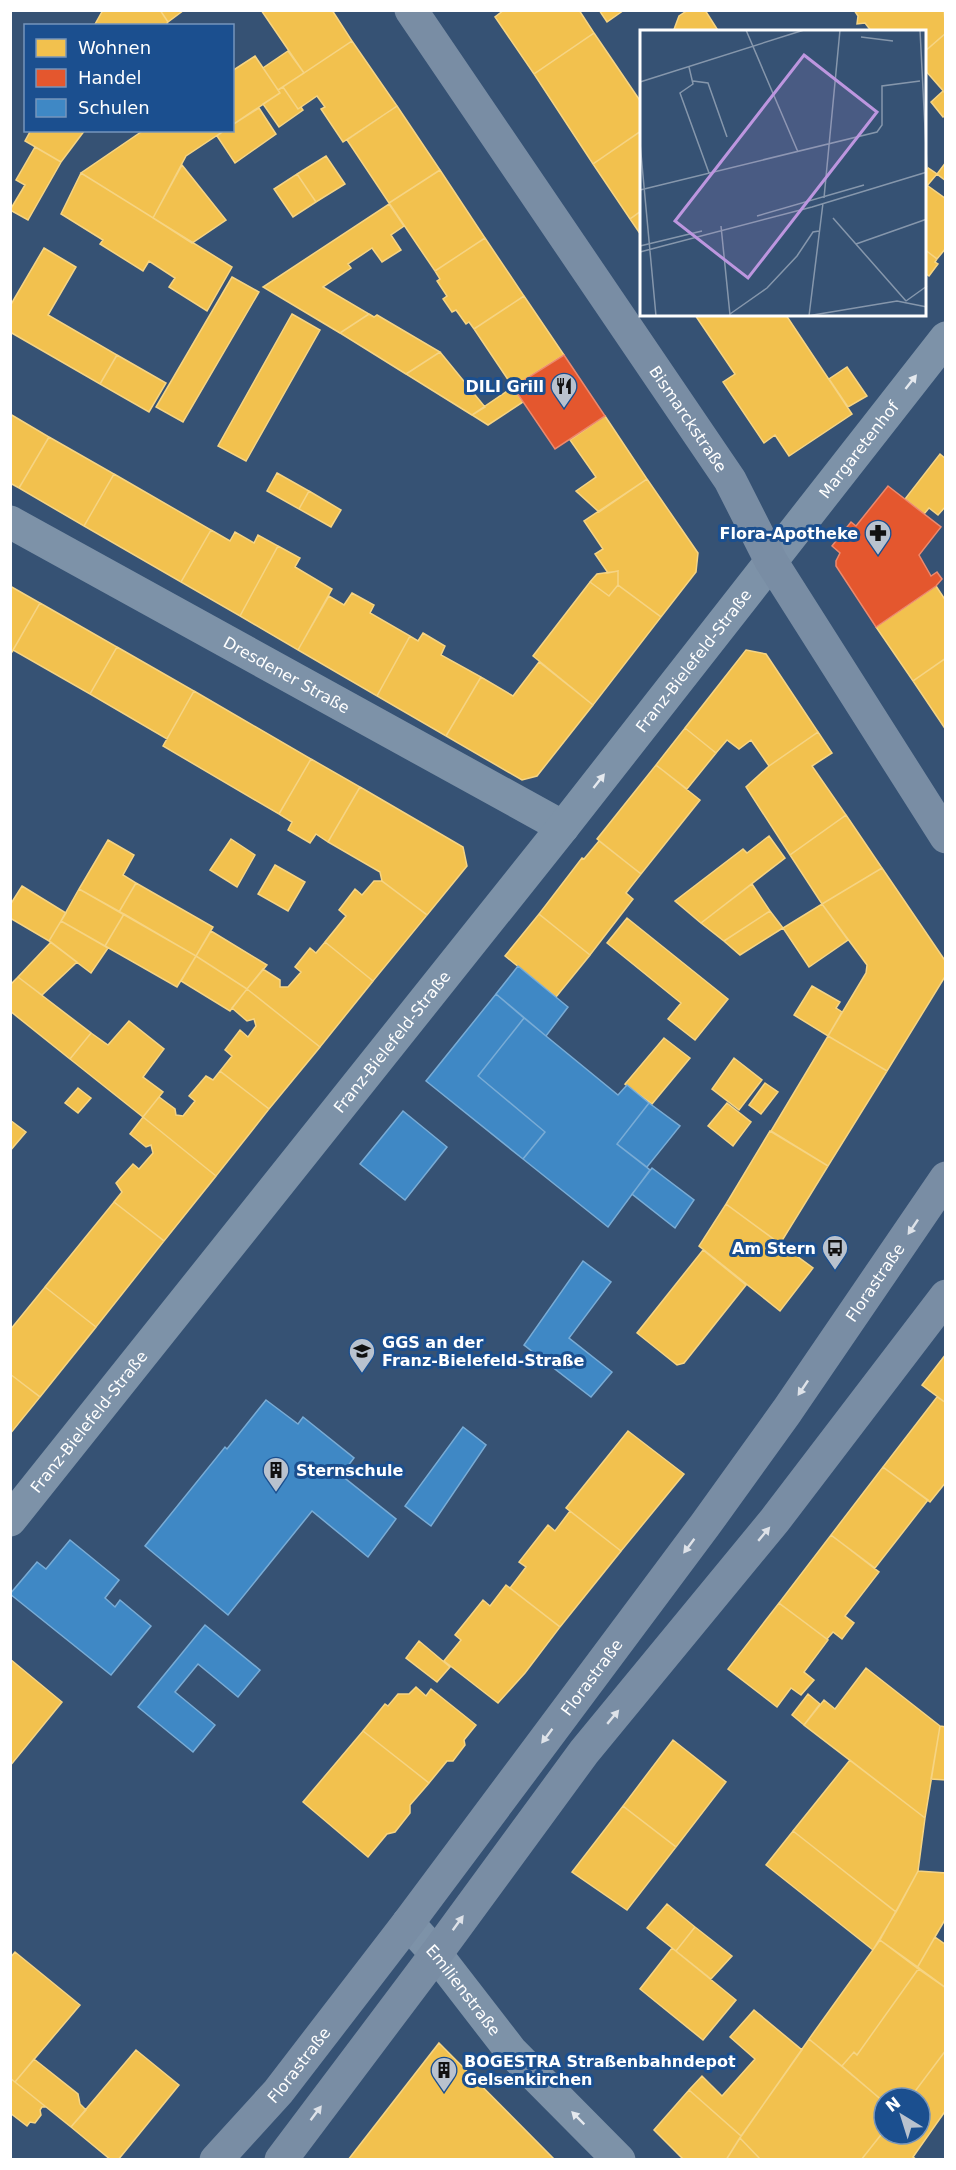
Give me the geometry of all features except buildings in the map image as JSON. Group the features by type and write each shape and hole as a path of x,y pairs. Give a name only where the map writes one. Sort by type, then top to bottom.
{"main road":[{"name":"Bismarckstraße","path":"411,10 730,480 771,561 945,837"},
{"name":"Florastraße","path":"216,2160 278,2092 408,1923 712,1516 787,1411 945,1178"},
{"path":"281,2160 584,1752 775,1520 945,1296"}],"street":[{"name":"Margaretenhof","path":"771,561 945,338"},
{"name":"Dresdener Straße","path":"10,522 563,827"},
{"name":"Franz-Bielefeld-Straße","path":"10,1520 563,827 771,561"},
{"name":"Emilienstraße","path":"408,1923 436,1954 511,2051 619,2160"}],"place":[{"name":"DILI Grill","path":"564,409"},
{"name":"Flora-Apotheke","path":"878,556"},
{"name":"Am Stern","path":"835,1271"},
{"name":"GGS an der Franz-Bielefeld-Straße","path":"362,1374"},
{"name":"Sternschule","path":"276,1493"},
{"name":"BOGESTRA Straßenbahndepot Gelsenkirchen","path":"444,2093"}]}
